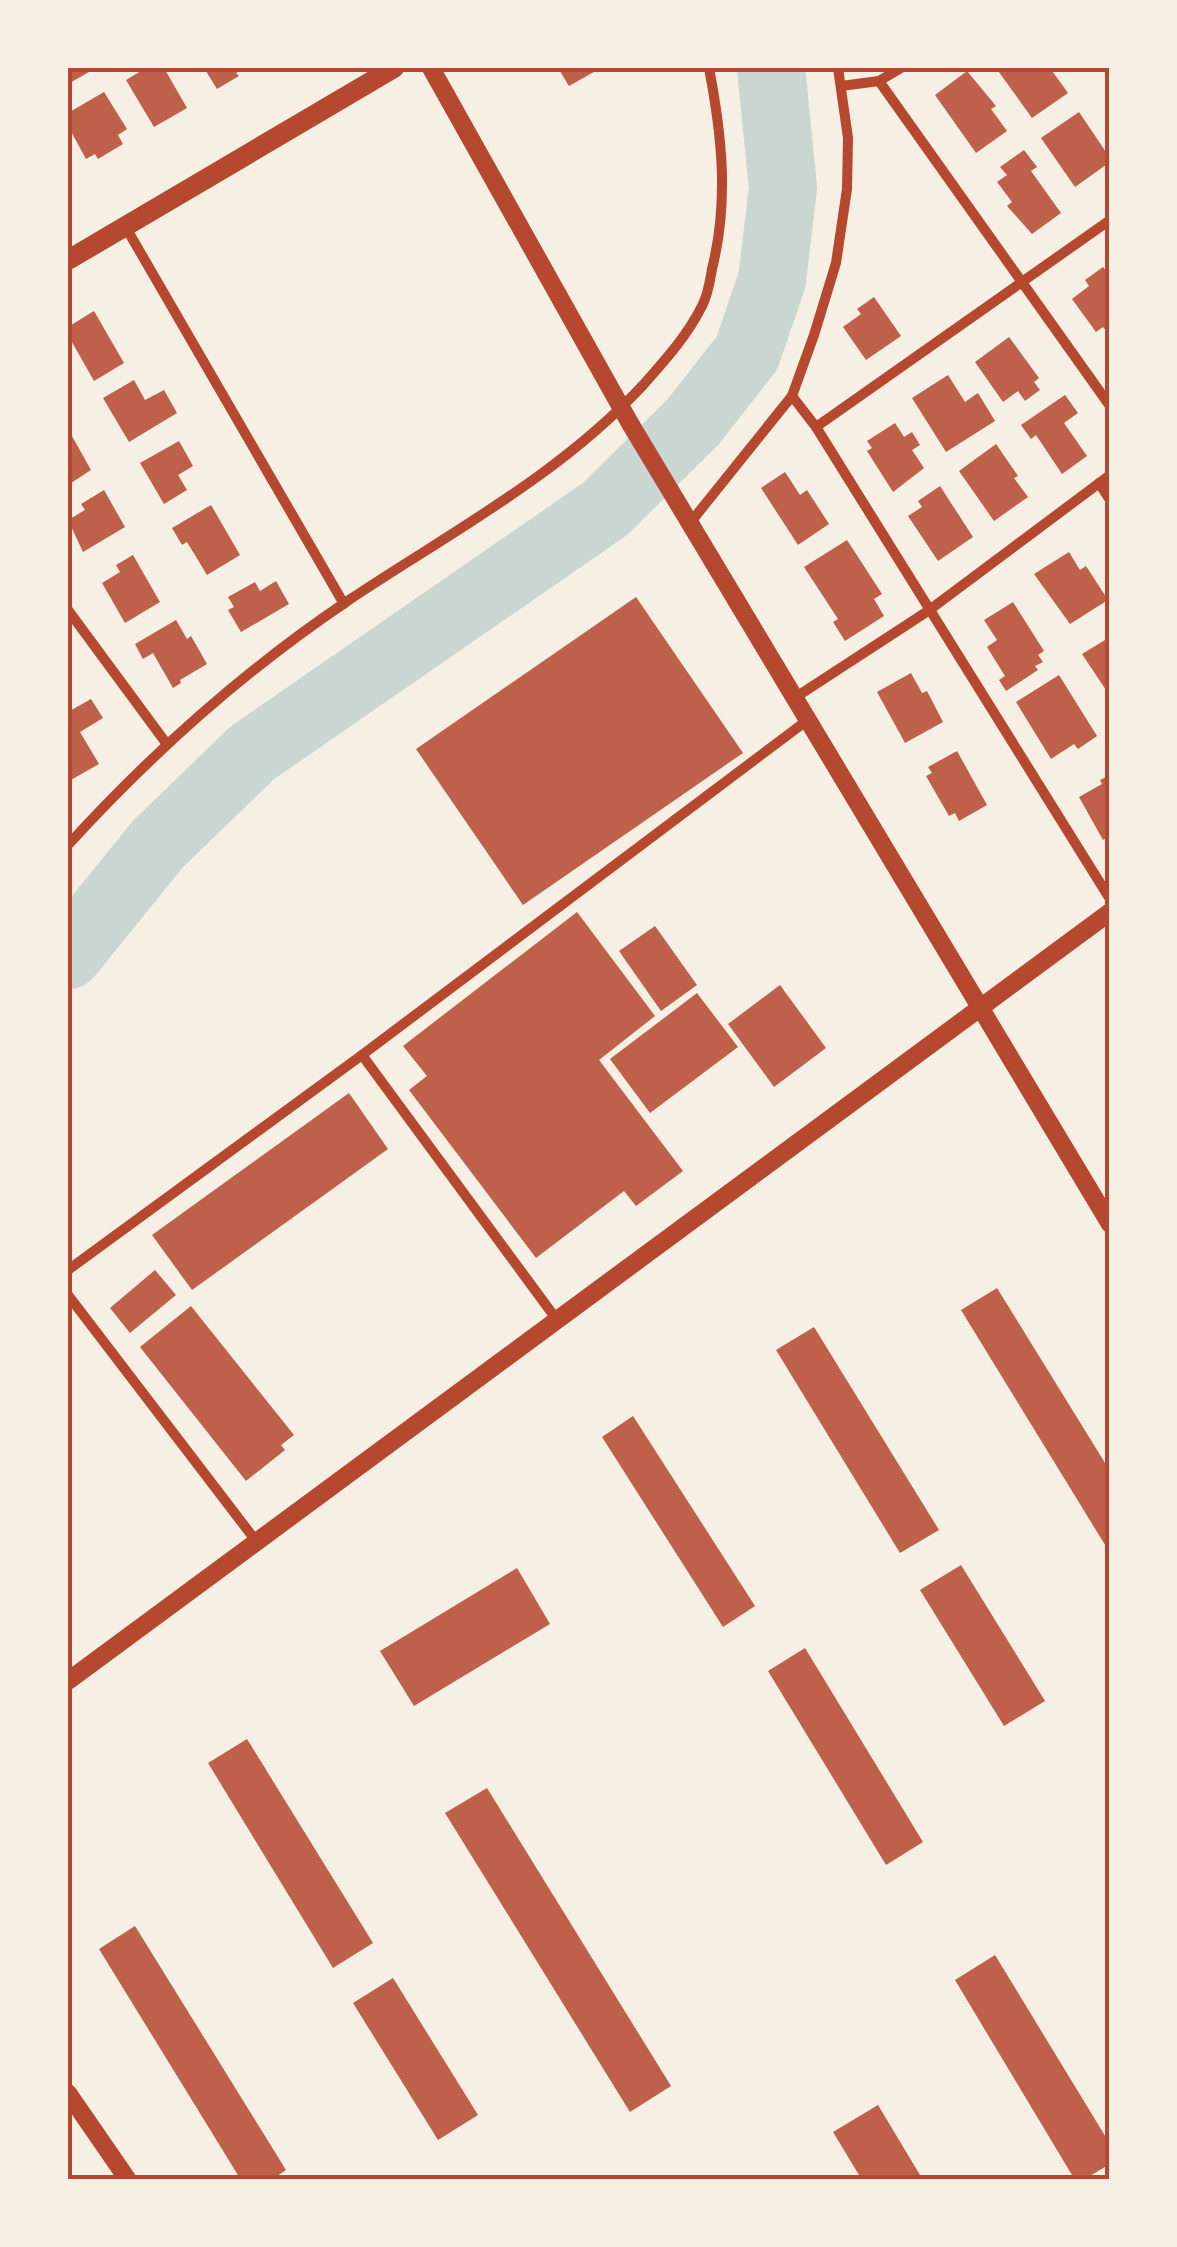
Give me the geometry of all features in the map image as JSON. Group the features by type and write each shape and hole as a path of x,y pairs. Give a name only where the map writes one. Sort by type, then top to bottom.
{"main road":[{"path":"68,260 394,68"}],"street":[{"path":"431,68 626,416 1110,1224"},
{"path":"68,845 166,743 344,604 547,473 626,416 677,348 704,302 722,230 722,152 709,68"},
{"path":"690,523 792,396 836,263 848,138 838,68"},
{"path":"841,86 879,82 901,68"},
{"path":"879,82 1110,406"},
{"path":"816,428 1110,220"},
{"path":"126,226 344,604"},
{"path":"792,396 816,428 1110,899"},
{"path":"796,697 928,611 1110,476"},
{"path":"1099,483 1110,500"},
{"path":"68,610 166,743"},
{"path":"68,1270 809,719"},
{"path":"68,1680 1110,912"},
{"path":"362,1055 556,1320"},
{"path":"68,1295 256,1541"},
{"path":"68,2093 128,2180"}],"building":[{"path":"68,68 96,68 68,84"},
{"path":"146,68 164,68 187,108 154,127 126,80"},
{"path":"204,68 245,68 217,89"},
{"path":"558,68 601,68 569,86"},
{"path":"996,68 1050,68 1068,93 1032,118"},
{"path":"967,71 996,106 991,109 1007,131 976,153 935,95"},
{"path":"104,92 127,129 118,135 123,144 98,159 95,154 86,159 68,126 68,113"},
{"path":"1079,112 1110,162 1075,187 1041,138"},
{"path":"1024,150 1037,167 1031,171 1061,213 1032,234 1007,206 1012,202 997,182 1007,175 1000,167"},
{"path":"1103,267 1110,276 1110,335 1103,327 1096,332 1072,299 1089,286 1085,280"},
{"path":"874,297 901,336 866,360 843,327 861,314 857,309"},
{"path":"94,311 124,363 94,381 68,335 68,327"},
{"path":"1009,337 1039,378 1034,382 1040,390 1025,401 1018,391 1003,402 975,362"},
{"path":"948,375 965,402 978,393 995,421 946,452 912,398"},
{"path":"134,380 145,400 164,390 177,413 129,442 103,398"},
{"path":"1065,395 1078,413 1064,423 1087,456 1062,474 1036,435 1031,439 1021,425"},
{"path":"895,423 904,437 912,432 920,445 912,450 924,468 893,492 867,451 872,448 867,441"},
{"path":"68,429 91,470 68,485"},
{"path":"179,441 193,466 178,475 187,490 164,504 140,463"},
{"path":"996,444 1028,497 994,521 959,471"},
{"path":"785,472 800,495 807,490 829,524 798,545 761,488"},
{"path":"940,486 973,537 938,561 908,516 922,507 918,501"},
{"path":"104,490 125,527 83,552 68,520 85,510 81,504"},
{"path":"211,505 240,555 207,575 187,542 182,545 172,528"},
{"path":"847,540 882,594 874,599 884,616 845,641 833,622 838,619 804,567"},
{"path":"1069,552 1080,570 1086,566 1108,600 1070,624 1034,574"},
{"path":"133,555 160,602 125,623 102,583 120,572 116,565"},
{"path":"276,581 289,604 241,632 228,610 234,607 228,597 255,582 260,591"},
{"path":"636,597 743,753 523,905 416,749"},
{"path":"1013,602 1044,651 1038,655 1043,662 1035,666 1038,670 1006,691 999,680 1005,676 987,647 997,640 984,620"},
{"path":"176,620 187,639 191,636 207,664 173,688 153,653 143,659 135,644"},
{"path":"1110,637 1110,696 1082,654"},
{"path":"911,673 922,693 927,691 943,722 905,743 877,692"},
{"path":"1059,675 1097,736 1078,749 1074,744 1051,759 1016,702"},
{"path":"91,699 103,718 80,732 99,764 69,781 68,712"},
{"path":"957,751 987,805 959,821 955,813 949,816 926,776 932,773 928,767"},
{"path":"1110,775 1110,836 1103,840 1079,797"},
{"path":"577,912 655,1016 599,1060 683,1171 636,1206 624,1191 536,1258 409,1090 427,1076 403,1046"},
{"path":"655,926 697,985 661,1011 619,951"},
{"path":"780,985 826,1048 774,1087 728,1024"},
{"path":"697,993 738,1047 650,1113 610,1059"},
{"path":"349,1093 388,1149 192,1290 152,1235"},
{"path":"155,1270 176,1295 130,1333 110,1308"},
{"path":"997,1288 1110,1471 1110,1553 961,1310"},
{"path":"191,1306 294,1435 281,1445 285,1450 246,1481 140,1347"},
{"path":"814,1327 939,1530 900,1553 776,1350"},
{"path":"633,1416 755,1606 723,1627 602,1437"},
{"path":"961,1565 1045,1701 1004,1726 920,1590"},
{"path":"517,1568 550,1624 414,1706 380,1651"},
{"path":"805,1648 923,1842 886,1865 768,1671"},
{"path":"247,1739 373,1943 333,1968 208,1763"},
{"path":"487,1788 671,2086 630,2112 445,1813"},
{"path":"135,1926 286,2170 271,2180 241,2180 99,1949"},
{"path":"995,1955 1110,2144 1110,2164 1083,2180 1075,2180 955,1980"},
{"path":"393,1978 478,2115 438,2140 353,2003"},
{"path":"878,2105 923,2180 862,2180 833,2132"}],"waterway":[{"path":"68,955 158,844 252,753 605,509 693,422 747,353 772,280 783,188 771,68"}]}
